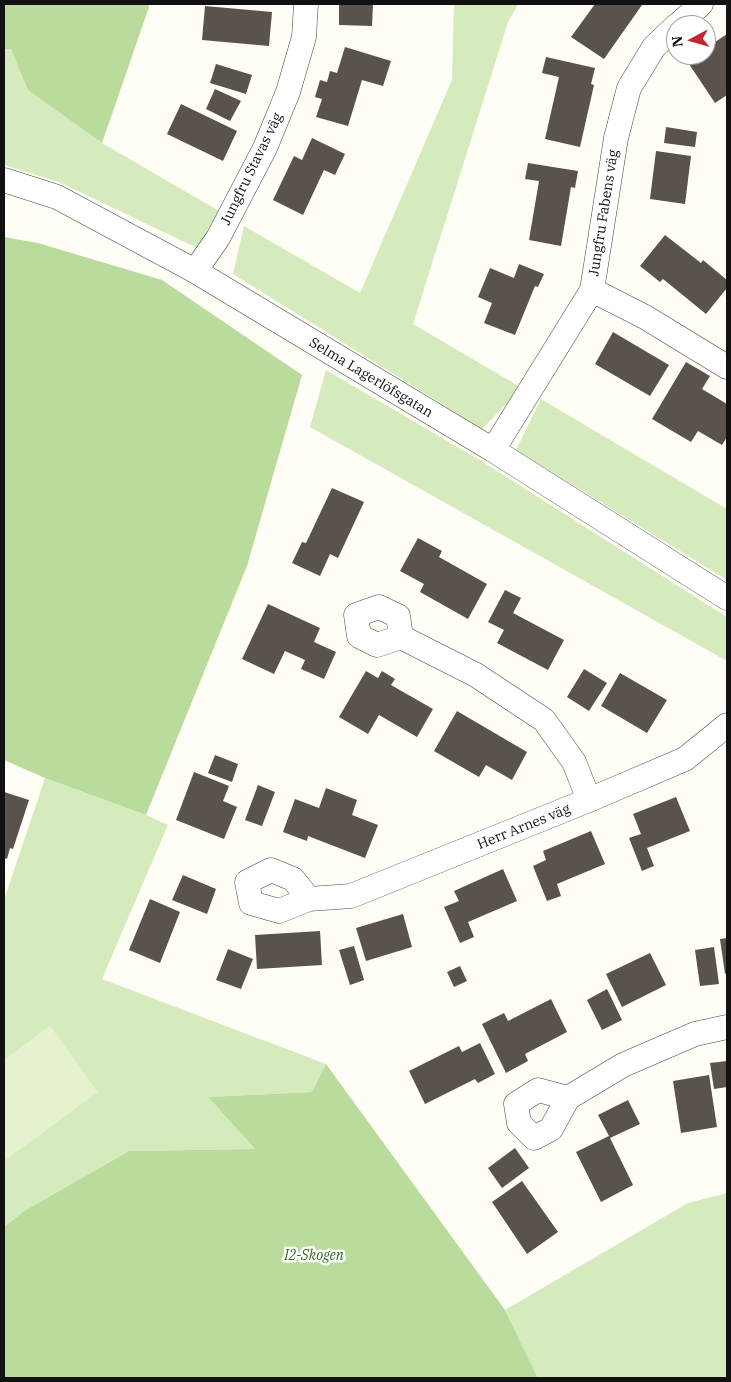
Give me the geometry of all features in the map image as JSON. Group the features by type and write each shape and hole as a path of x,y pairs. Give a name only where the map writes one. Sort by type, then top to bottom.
{"street":[{"name":"Jungfru Stavas väg","path":"195,271 218,238 265,148 288,92 304,37 306,4"},
{"name":"Jungfru Fabens väg","path":"689,15 701,4"},
{"name":"Jungfru Fabens väg","path":"493,450 592,290 616,138 629,88 654,47 666,36"},
{"name":"Selma Lagerlöfsgatan","path":"4,180 56,197 195,271 493,450 727,598"},
{"path":"592,290 645,317 727,367"},
{"path":"401,637 476,675 544,720 574,762 589,800"},
{"name":"Herr Arnes väg","path":"309,899 351,896 589,800 685,759 727,725"},
{"path":"568,1098 623,1066 696,1034 727,1027"}],"green space":[{"path":"4,4 148,4 149,7 102,143 28,90 11,49 4,49"},
{"path":"454,4 518,4 508,22 413,324 522,388 482,429 233,274 244,226 360,293 452,80"},
{"path":"4,49 11,49 29,90 102,143 219,211 197,248 59,182 4,165"},
{"path":"4,237 38,243 162,280 302,375 247,566 146,815 45,778 4,760"},
{"path":"326,370 483,462 727,617 727,661 310,427"},
{"path":"541,399 727,509 727,580 516,450"},
{"path":"45,778 168,825 102,979 326,1064 312,1092 208,1097 255,1149 129,1151 24,1211 4,1227 4,900"},
{"path":"50,1026 98,1092 4,1161 4,1060"},
{"name":"I2-Skogen","path":"326,1064 505,1310 538,1378 4,1378 4,1227 24,1211 129,1151 255,1149 208,1097 312,1092"},
{"path":"727,1193 727,1378 538,1378 505,1310 688,1203"}],"building":[{"path":"339,4 373,4 372,26 339,25"},
{"path":"595,4 642,5 604,59 571,37"},
{"path":"205,6 272,12 269,46 202,40"},
{"path":"727,34 727,95 715,103 690,65 716,65 716,41"},
{"path":"345,47 391,61 383,86 362,80 348,126 316,117 322,99 315,97 320,80 327,82 330,71 337,73"},
{"path":"546,57 595,68 591,84 594,85 580,147 545,139 559,77 542,73"},
{"path":"216,64 252,75 246,94 210,83"},
{"path":"215,89 241,101 230,121 206,109"},
{"path":"181,104 237,131 223,161 167,134"},
{"path":"666,127 697,132 695,147 664,143"},
{"path":"312,138 345,154 335,175 324,170 303,215 273,200 294,156 302,160"},
{"path":"656,151 691,156 685,204 650,199"},
{"path":"528,163 578,171 575,188 571,187 561,246 529,240 539,181 525,179"},
{"path":"665,235 701,263 703,260 727,280 727,288 706,314 663,279 660,282 640,266"},
{"path":"519,264 544,274 538,287 535,286 515,335 484,323 492,303 478,297 490,268 514,278"},
{"path":"613,332 669,365 650,396 595,364"},
{"path":"686,362 710,376 702,389 727,404 727,437 722,445 698,431 691,442 652,419"},
{"path":"332,488 364,502 338,558 330,554 320,576 292,563 302,542 306,543"},
{"path":"418,538 442,551 439,557 487,584 468,619 420,592 424,584 400,571"},
{"path":"505,590 521,598 513,613 564,640 548,670 497,643 504,630 488,622"},
{"path":"268,604 320,628 314,642 336,652 324,679 301,669 305,660 285,651 274,674 242,659"},
{"path":"584,669 607,683 589,711 567,697"},
{"path":"366,671 378,678 382,671 395,679 391,685 433,709 417,737 379,715 368,734 339,717"},
{"path":"620,673 667,700 647,733 601,706"},
{"path":"457,711 527,752 512,780 486,765 479,777 434,751"},
{"path":"215,755 238,764 232,782 208,773"},
{"path":"194,772 229,786 223,801 237,807 224,839 176,820"},
{"path":"258,785 275,792 262,826 245,820"},
{"path":"326,788 357,800 352,815 378,825 365,858 308,836 307,841 283,832 295,799 319,808"},
{"path":"4,792 29,800 13,849 10,848 7,859 4,858"},
{"path":"676,797 690,831 647,848 654,866 642,871 629,838 641,834 633,814"},
{"path":"591,831 605,864 557,884 561,896 547,901 533,866 546,860 543,851"},
{"path":"503,869 517,901 468,922 474,937 460,943 444,907 459,901 454,891"},
{"path":"183,875 216,889 207,914 172,900"},
{"path":"150,899 180,912 160,963 129,950"},
{"path":"403,914 412,947 366,961 356,928"},
{"path":"320,931 322,965 257,969 255,935"},
{"path":"727,938 727,973 725,974 720,939"},
{"path":"354,946 364,980 350,985 339,950"},
{"path":"714,947 719,984 700,986 695,950"},
{"path":"228,949 253,959 241,989 216,980"},
{"path":"650,953 666,985 622,1007 606,974"},
{"path":"460,966 467,981 454,987 447,972"},
{"path":"607,989 622,1020 602,1030 587,1000"},
{"path":"551,999 567,1032 525,1054 528,1061 506,1073 482,1024 504,1013 508,1021"},
{"path":"480,1043 495,1074 478,1083 475,1079 425,1104 409,1071 459,1046 462,1052"},
{"path":"727,1061 727,1087 714,1089 710,1063"},
{"path":"709,1075 717,1127 681,1133 673,1081"},
{"path":"628,1100 640,1124 610,1138 633,1185 601,1202 576,1152 609,1136 598,1115"},
{"path":"515,1148 529,1168 502,1188 488,1168"},
{"path":"522,1181 558,1232 527,1254 492,1202"}]}
